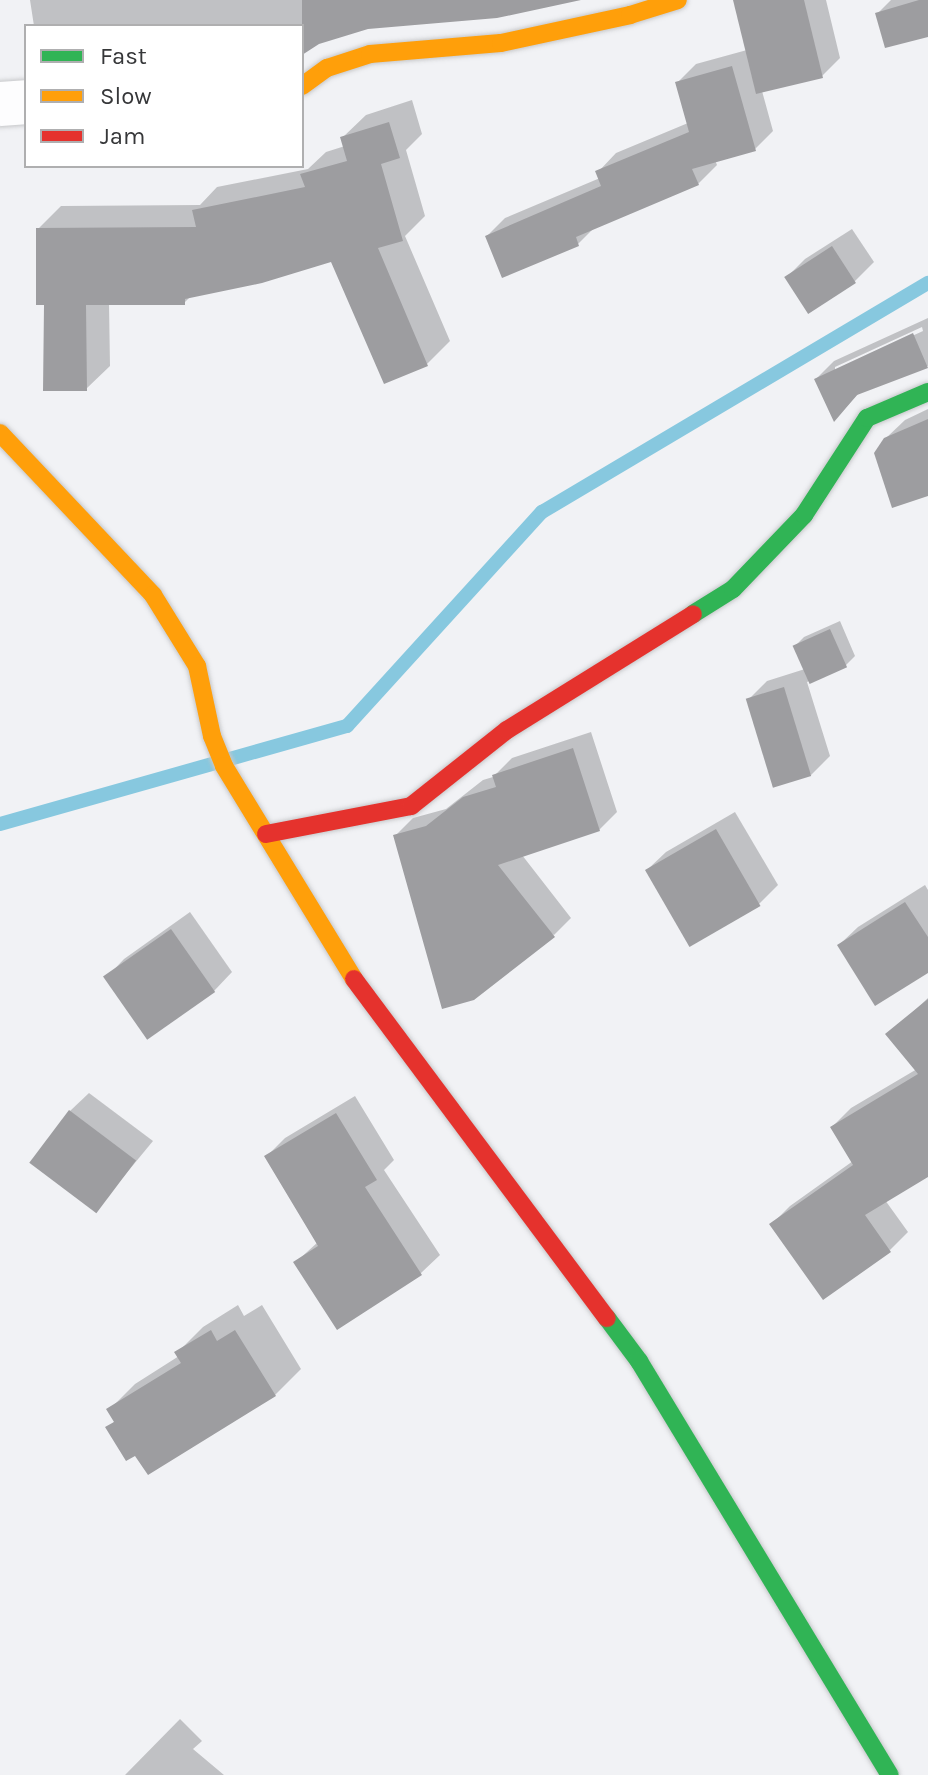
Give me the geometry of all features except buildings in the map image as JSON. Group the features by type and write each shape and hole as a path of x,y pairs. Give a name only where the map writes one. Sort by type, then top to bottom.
{"street":[{"path":"304,85 327,68 370,54 501,43 630,15 678,0"},
{"path":"0,104 24,102"},
{"path":"266,834 411,806 507,730 733,589 804,515 867,418 928,392"},
{"path":"0,433 153,595 197,666 212,736 224,766 361,990 639,1361 890,1775"}],"waterway":[{"path":"0,824 347,726 542,512 928,283"}],"traffic: fast":[{"path":"693,614 733,589 804,515 867,418 928,392"},
{"path":"607,1318 639,1361 890,1775"}],"traffic: slow":[{"path":"304,85 327,68 370,54 501,43 630,15 678,0"},
{"path":"0,433 153,595 197,666 212,736 224,766 354,979"}],"traffic: jam":[{"path":"266,834 411,806 507,730 693,614"},
{"path":"354,979 607,1318"}]}
